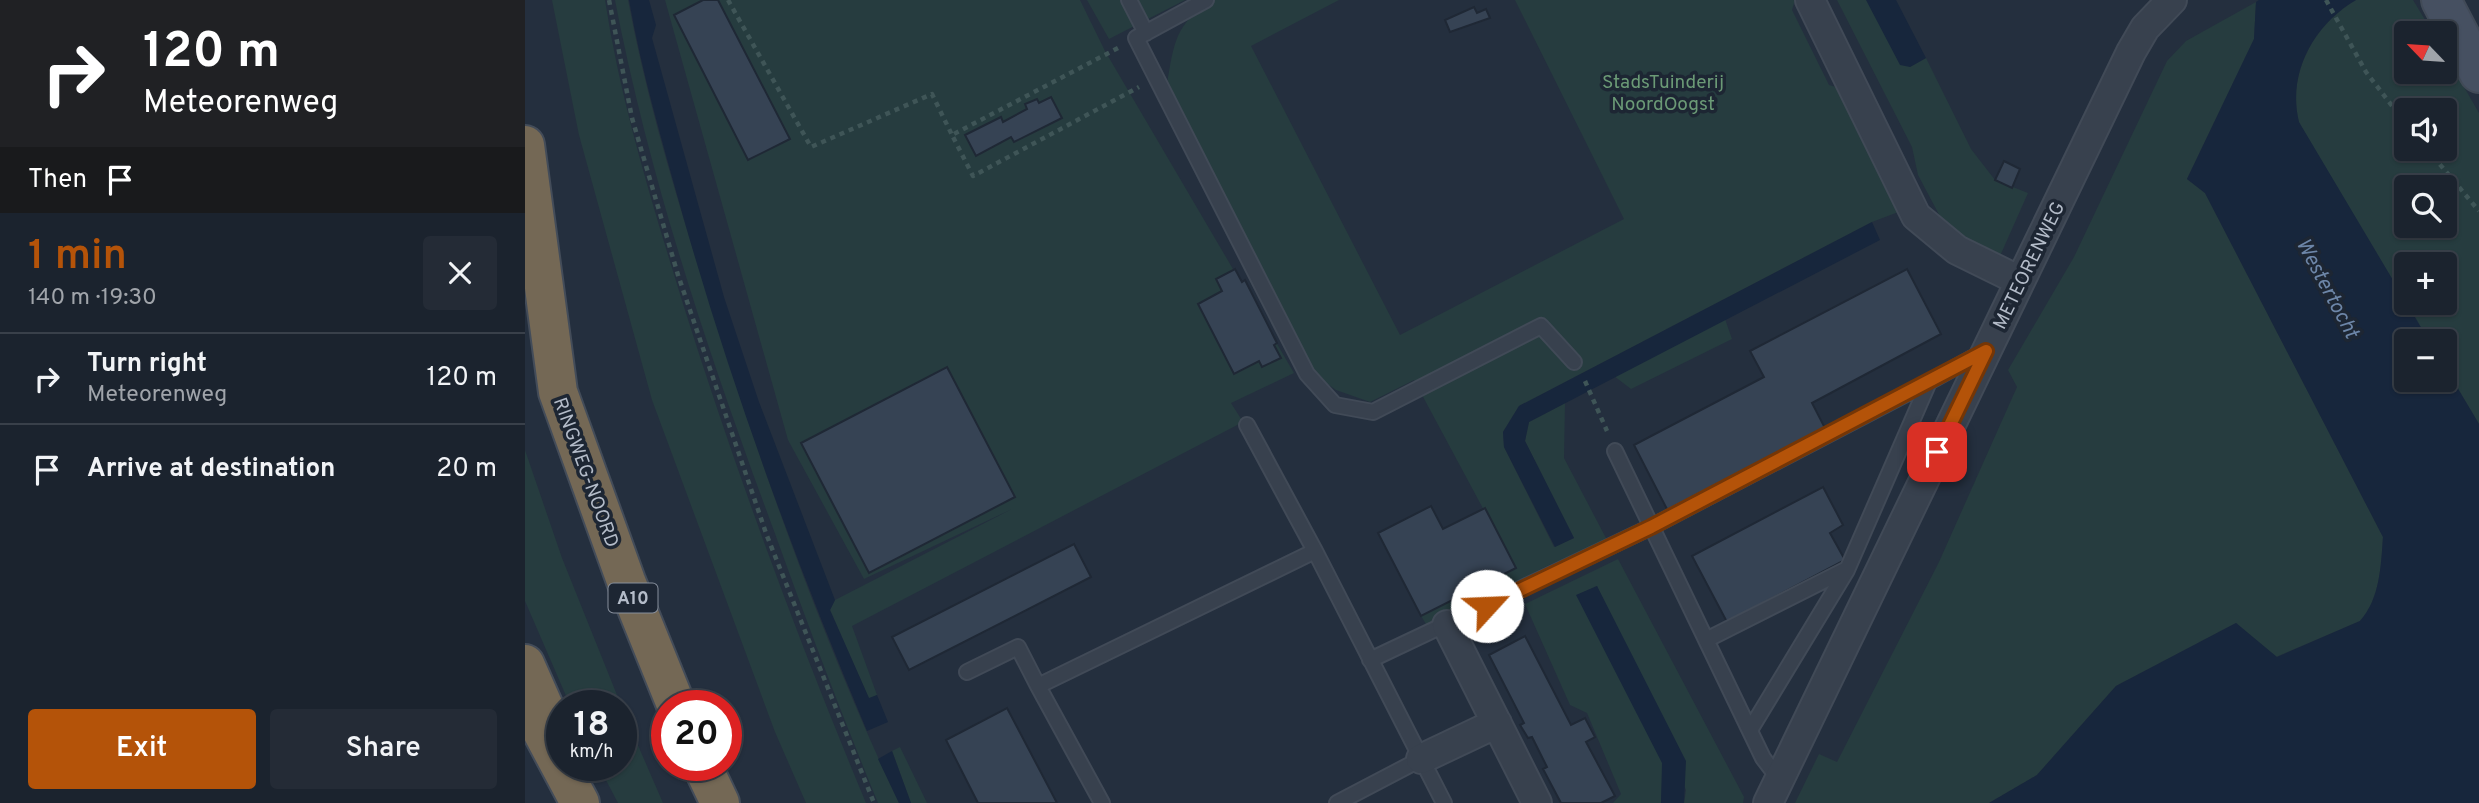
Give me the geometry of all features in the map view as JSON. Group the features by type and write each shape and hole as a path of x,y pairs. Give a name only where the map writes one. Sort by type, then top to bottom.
{"highway":[{"name":"RINGWEG-NOORD","path":"525,145 558,392 626,581 670,690"},
{"path":"525,291 558,392"},
{"path":"525,664 546,711"},
{"path":"525,701 580,803"},
{"path":"577,781 587,803"},
{"path":"710,781 720,803"}],"main road":[{"path":"2441,0 2479,73"}],"street":[{"path":"1810,0 1916,216 1957,250 2020,281"},
{"name":"METEORENWEG","path":"1774,791 2130,51 2145,28 2172,0"},
{"path":"1447,625 1537,803"},
{"path":"1421,759 1497,723"}],"lane":[{"path":"1129,0 1158,77 1307,374 1335,405 1373,412 1541,326 1574,362"},
{"path":"1141,35 1206,0"},
{"path":"1370,660 1651,527 1986,351"},
{"path":"1750,730 1847,570 1929,382"},
{"path":"1247,425 1444,803"},
{"path":"1615,451 1750,730 1774,791"},
{"path":"1038,686 1315,551"},
{"path":"1706,640 1847,570"},
{"path":"967,672 1018,647 1102,803"},
{"path":"1337,803 1421,759"}],"path":[{"path":"609,0 632,118 678,275 767,536 874,803"},
{"path":"728,0 811,147 932,94 973,176 1158,77"},
{"path":"2326,0 2347,42 2394,108"},
{"path":"952,135 1141,35"},
{"path":"2437,161 2479,211"},
{"path":"1594,395 1615,451"}],"green space":[{"path":"552,0 605,0 639,155 704,370 769,557 866,803 806,803 775,732 652,400 579,135"},
{"path":"615,0 628,0 653,113 674,187 728,361 772,490 819,617 899,803 878,803 812,634 727,401 664,202 629,68"},
{"path":"665,0 1080,0 1105,51 1294,373 1231,403 1243,422 852,626 877,695 869,699 830,610 835,600 1012,509 864,579 788,440"},
{"path":"1087,0 1185,0 1109,39"},
{"name":"StadsTuinderij NoordOogst","path":"1213,0 1339,0 1251,46 1400,335 1624,219 1515,0 1795,0 1792,10 1829,85 1843,89 1901,211 1872,222 1519,406 1503,432 1504,447 1554,547 1574,538 1525,441 1529,422 1565,403 1564,458 1607,540 1547,566 1428,627 1421,616 1515,568 1414,380 1370,402 1336,390 1317,376 1167,84 1178,35 1191,17"},
{"path":"1837,0 1867,0 1910,67 1926,58 1971,149 1995,180 2028,193 2000,256 1968,241 1943,222 1918,175 1912,147"},
{"path":"2356,0 2413,0 2426,21 2394,21 2394,84 2457,84 2457,75 2479,113 2479,424 2457,387 2457,329 2422,329 2414,315 2457,315 2457,252 2394,252 2394,282 2299,123 2296,105 2300,69 2316,37 2327,23"},
{"path":"2256,2 2254,39 2187,179 2205,193 2383,537 2376,592 2367,612 2360,621 2276,657 2236,623 2116,686 2037,775 1989,803 1795,803 1819,754 1837,762 1939,562 2017,387 2008,370 2074,257 2167,61 2186,41"},
{"path":"1725,319 1732,339 1631,389 1614,376"},
{"path":"525,450 562,558 615,690 564,690 525,601"},
{"path":"1618,559 1744,797 1743,803 1684,803 1686,790 1597,586 1577,595 1663,763 1661,803 1613,803 1621,794 1587,713 1570,705 1525,604"},
{"path":"637,743 651,781 653,781 663,803 618,803 606,781 637,781"},
{"path":"900,747 927,803 911,803 892,751"}],"water":[{"path":"629,0 649,0 656,25 652,38 724,297 759,402 835,600 830,610 869,698 877,695 888,722 867,731 815,604 744,412 683,216 640,55"},
{"path":"1866,0 1896,0 1926,58 1910,67 1900,65"},
{"name":"Westertocht","path":"2356,0 2327,23 2307,52 2297,86 2299,122 2394,282 2394,315 2414,315 2422,329 2394,329 2394,392 2457,392 2457,387 2479,424 2479,803 1989,803 2037,775 2116,686 2236,623 2277,657 2360,621 2376,592 2383,537 2205,193 2187,179 2254,39 2256,2"},
{"path":"1872,222 1880,240 1529,422 1525,441 1574,538 1555,547 1504,447 1503,432 1519,406"},
{"path":"1597,586 1686,761 1684,803 1661,803 1662,763 1576,595"},
{"path":"892,751 911,803 899,803 878,759"}],"building":[{"path":"703,0 718,0 790,139 748,160 674,15"},
{"path":"1474,7 1477,13 1486,9 1490,18 1450,32 1445,20"},
{"path":"1051,97 1062,118 1014,142 1011,137 976,156 965,135 1001,117 1003,122 1027,109 1025,104 1037,99 1039,103"},
{"path":"2004,161 2020,169 2012,188 1995,180"},
{"path":"1235,269 1242,282 1245,280 1277,343 1274,345 1281,358 1262,367 1259,361 1234,374 1198,304 1222,291 1216,279"},
{"path":"1907,269 1941,334 1812,403 1826,430 1669,513 1634,445 1764,377 1750,351"},
{"path":"947,367 1015,497 869,573 801,443"},
{"path":"1823,487 1843,525 1830,533 1845,560 1727,622 1692,556"},
{"path":"1431,506 1443,529 1485,508 1516,568 1421,616 1378,533"},
{"path":"1074,544 1091,577 909,670 892,637"},
{"path":"1525,636 1571,725 1585,718 1595,737 1586,742 1615,796 1601,803 1561,803 1543,769 1547,767 1532,737 1528,738 1520,725 1524,723 1489,655"},
{"path":"1007,708 1057,803 978,803 946,740"}],"route":[{"path":"1487,606 1651,527 1986,351 1937,452"}]}
